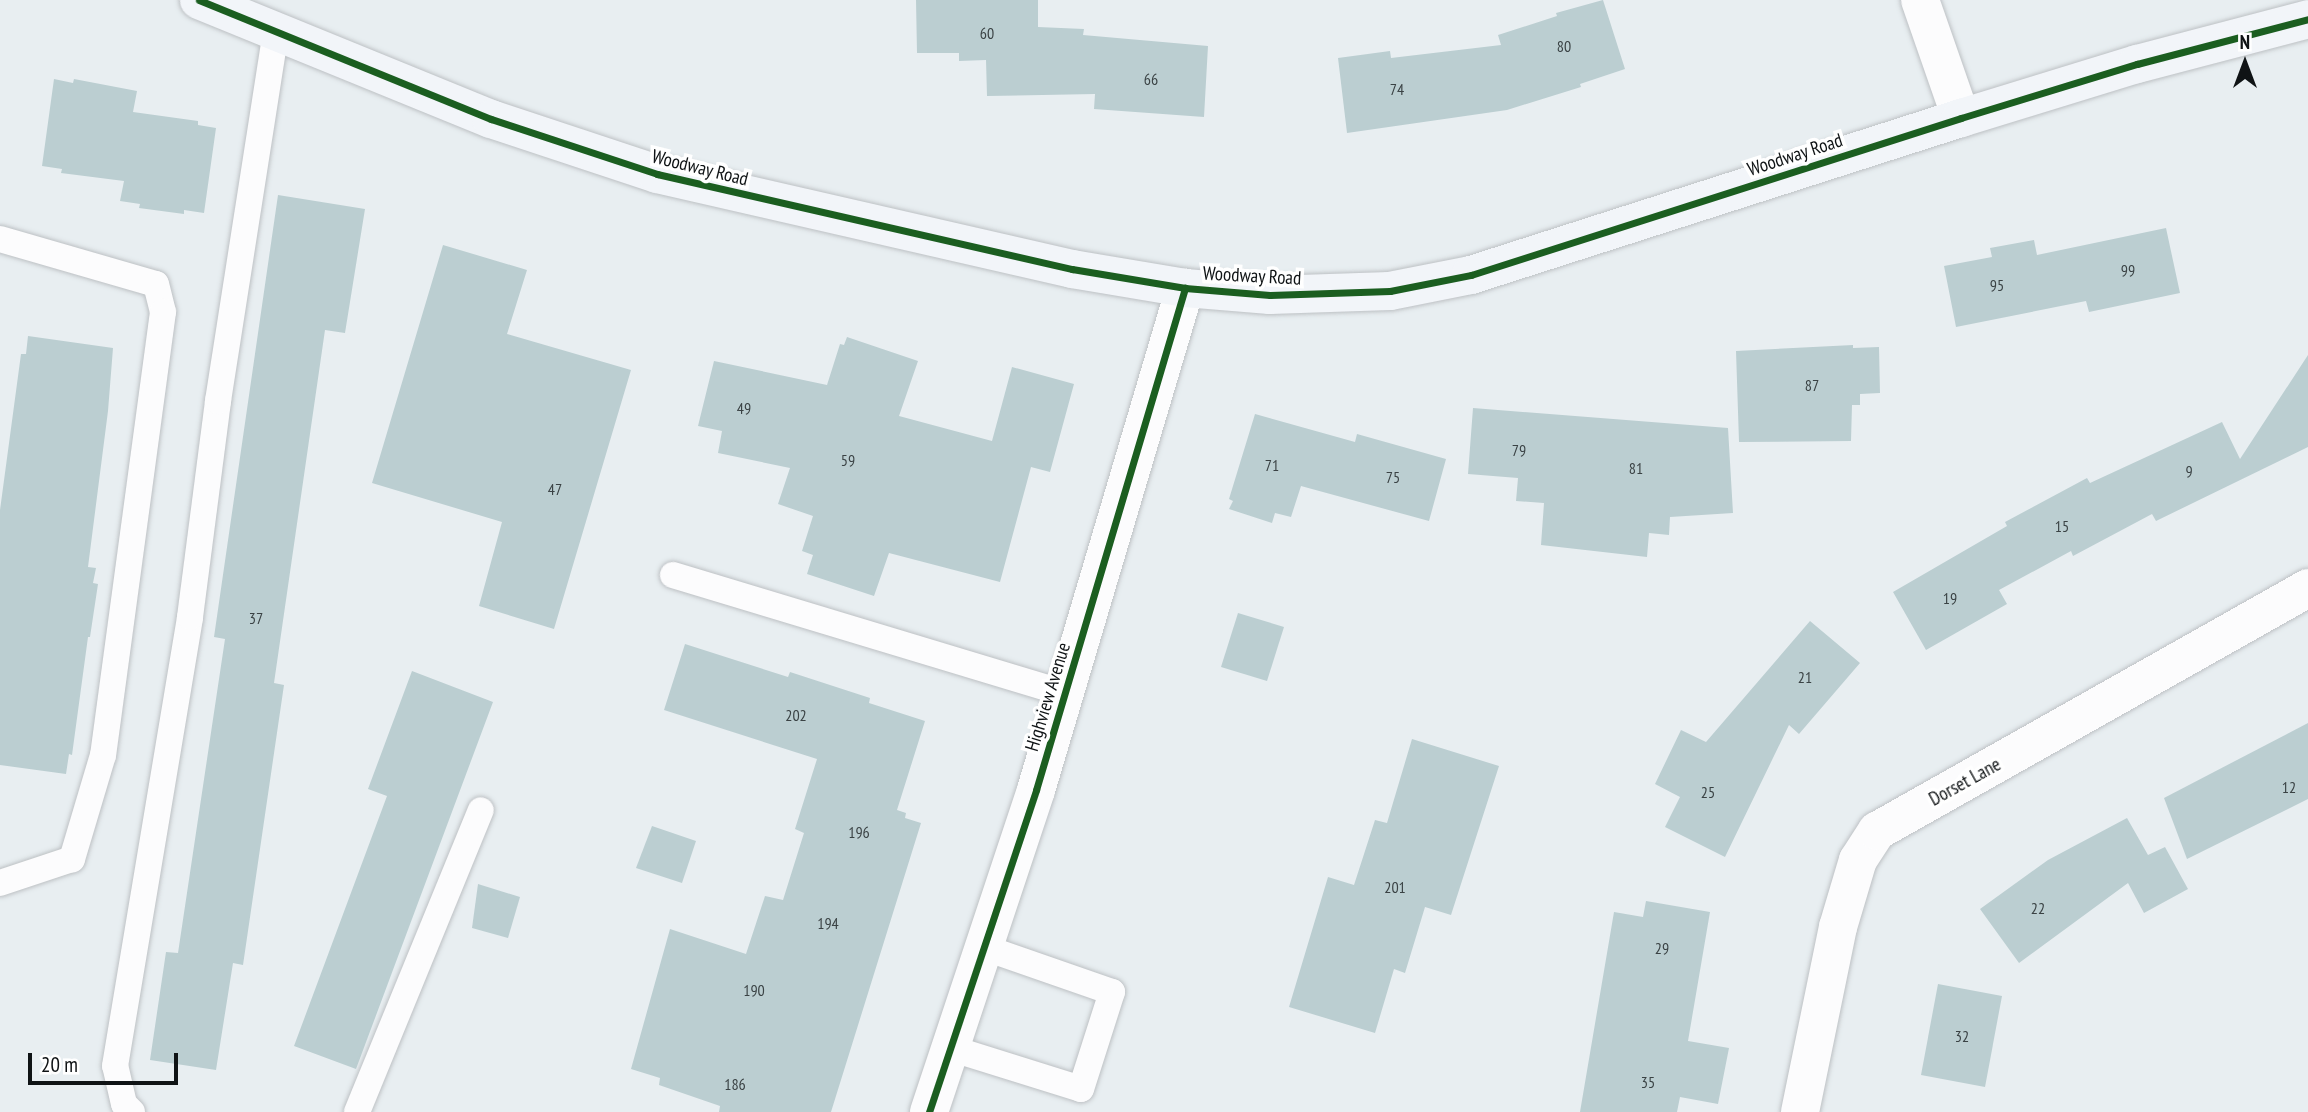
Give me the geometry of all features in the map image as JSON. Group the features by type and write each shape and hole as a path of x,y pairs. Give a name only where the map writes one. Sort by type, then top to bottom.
{"street":[{"name":"Woodway Road","path":"199,0 491,119 657,174 1072,269 1185,288 1270,295 1338,295 1432,285 1545,253 2137,64 2308,19"},
{"path":"1920,0 1961,118"},
{"name":"Highview Avenue","path":"929,1112 1065,693 1185,288"},
{"name":"Dorset Lane","path":"1800,1112 1838,927 1858,860 1877,831 2308,588"}],"lane":[{"path":"132,1112 124,1104 115,1066 190,617 218,401 276,31"},
{"path":"0,239 156,284 163,312 103,755 72,859 0,883"},
{"path":"673,575 1065,693"},
{"path":"358,1112 481,810"},
{"path":"950,1048 1081,1088 1112,992 984,947"}],"building":[{"path":"916,0 1038,0 1038,27 1084,29 1083,35 1208,46 1204,117 1094,109 1095,94 987,96 986,60 959,61 959,53 917,53"},
{"path":"1603,0 1625,69 1580,84 1581,87 1507,110 1347,133 1338,58 1390,51 1391,58 1501,45 1498,35 1557,16 1556,13"},
{"path":"54,79 73,83 74,79 137,91 133,112 198,121 198,125 216,128 204,213 184,210 184,214 139,208 140,204 120,201 124,181 61,173 62,169 42,166"},
{"path":"278,195 365,209 345,333 325,330 274,683 284,685 243,965 233,963 216,1070 150,1060 166,952 178,953 225,639 214,637"},
{"path":"2166,228 2180,293 2089,312 2086,301 1956,327 1944,266 1992,257 1990,248 2034,240 2037,255"},
{"path":"443,245 527,270 507,334 631,370 554,629 479,606 502,522 372,483"},
{"path":"28,336 113,348 108,411 88,567 96,568 93,583 98,584 72,755 69,754 66,774 0,765 0,510 21,354 26,354"},
{"path":"847,337 918,361 899,416 992,441 1012,367 1074,384 1050,472 1031,467 1000,582 889,553 874,596 807,574 813,555 802,551 813,516 778,504 790,468 718,453 722,431 698,426 714,361 827,385 840,344 844,345"},
{"path":"1853,345 1853,348 1879,347 1880,393 1860,394 1860,405 1852,405 1851,441 1739,442 1736,351"},
{"path":"2308,355 2308,447 2156,521 2152,514 2073,556 2071,551 1999,590 2007,604 1926,650 1893,592 2007,526 2005,522 2087,478 2090,483 2222,422 2240,459"},
{"path":"1473,408 1728,428 1733,513 1670,517 1669,535 1649,533 1647,557 1541,545 1544,503 1516,501 1518,478 1468,474"},
{"path":"1255,414 1355,442 1357,434 1446,459 1429,521 1301,486 1291,517 1275,513 1272,523 1229,509 1233,501 1229,499"},
{"path":"1238,613 1284,627 1267,681 1221,667"},
{"path":"1810,621 1860,663 1799,734 1789,725 1725,857 1665,827 1680,797 1655,784 1681,730 1706,742"},
{"path":"685,644 788,677 790,672 870,698 869,703 925,721 897,810 906,813 905,818 921,823 831,1112 719,1112 720,1106 659,1085 660,1078 631,1069 670,929 746,954 765,896 783,900 804,833 795,829 817,759 664,710"},
{"path":"412,671 493,702 356,1069 294,1046 387,796 368,789"},
{"path":"2308,723 2308,799 2187,859 2164,798"},
{"path":"1412,739 1499,766 1451,915 1425,907 1405,973 1394,969 1375,1033 1289,1007 1328,877 1354,885 1375,820 1387,823"},
{"path":"2127,818 2148,855 2165,847 2188,889 2144,913 2128,883 2019,963 1980,909 2048,860"},
{"path":"652,826 696,841 682,883 636,868"},
{"path":"478,884 520,897 508,938 472,928"},
{"path":"1646,901 1710,912 1688,1041 1729,1048 1718,1104 1680,1097 1677,1112 1580,1112 1614,912 1643,917"},
{"path":"1938,984 2002,996 1985,1087 1921,1075"}],"cycle path":[{"path":"199,0 491,119 657,174 1072,269 1185,288 1270,295 1390,291 1471,275 2137,64 2308,19"},
{"path":"929,1112 1036,790 1185,288"}]}
